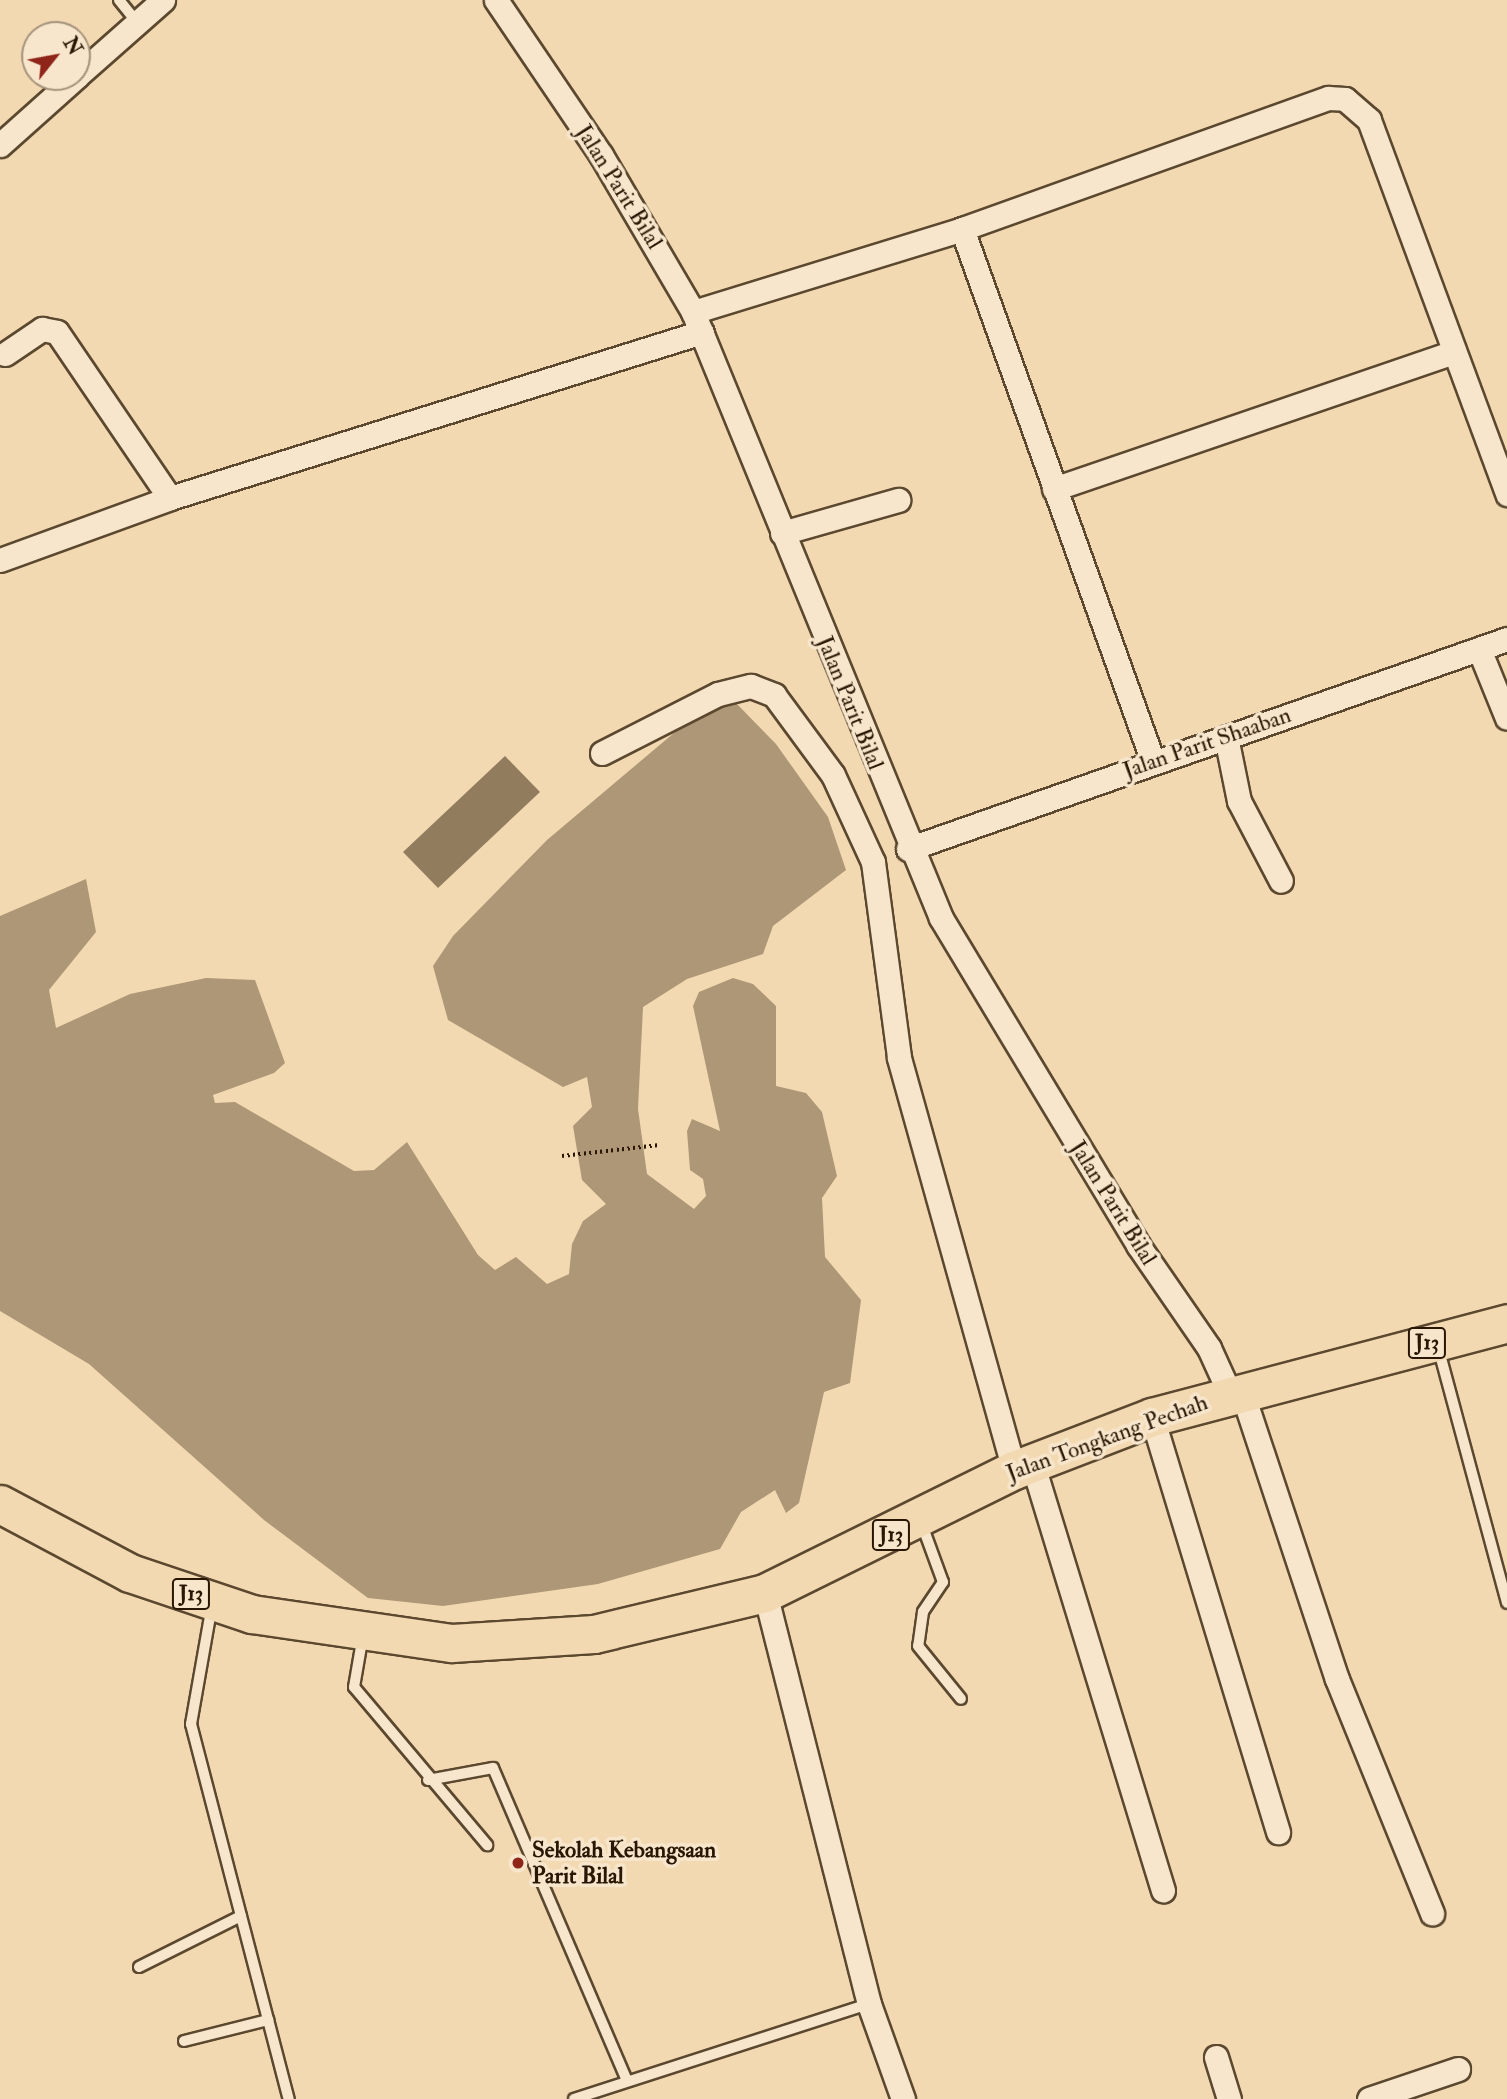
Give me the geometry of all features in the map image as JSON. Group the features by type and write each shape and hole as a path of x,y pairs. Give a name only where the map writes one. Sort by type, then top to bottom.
{"main road":[{"name":"Jalan Tongkang Pechah","path":"7,1515 130,1573 213,1602 363,1634 452,1643 594,1634 765,1593 920,1520 1023,1466 1152,1418 1235,1392 1507,1324"}],"street":[{"path":"91,57 128,10 163,0"},
{"name":"Jalan Parit Bilal","path":"496,0 601,155 698,322 908,849 999,1021 1235,1392 1337,1679 1432,1913"},
{"path":"0,145 59,91"},
{"path":"0,560 170,498 698,322 1328,98 1345,99 1369,120 1451,352 1507,495"},
{"path":"962,229 1153,762"},
{"path":"5,354 42,329 57,331 170,498"},
{"path":"1054,489 1451,352"},
{"path":"782,533 898,500"},
{"name":"Jalan Parit Shaaban","path":"908,849 1153,762 1228,746 1482,659 1507,639"},
{"path":"1482,659 1507,718"},
{"path":"602,753 718,694 751,686 774,695 833,775 873,862 899,1058 1023,1466 1163,1890"},
{"path":"1228,746 1242,808 1282,881"},
{"path":"1152,1418 1278,1832"},
{"path":"765,1593 869,2004 904,2099"},
{"path":"1216,2057 1229,2099"},
{"path":"1369,2099 1458,2069"}],"lane":[{"path":"1436,1341 1507,1603"},
{"path":"920,1520 943,1582 923,1612 918,1646 961,1699"},
{"path":"213,1602 191,1724 289,2099"},
{"path":"363,1634 354,1687 428,1780 487,1845"},
{"path":"428,1780 493,1768 627,2081"},
{"path":"139,1967 241,1916"},
{"path":"574,2099 869,2004"},
{"path":"184,2041 268,2020"}],"path":[{"path":"562,1156 659,1145"}],"shaded area":[{"path":"735,702 776,744 828,817 846,870 773,926 763,954 687,979 643,1007 638,1109 647,1174 694,1209 706,1196 703,1179 690,1170 687,1131 692,1119 720,1131 693,1006 699,992 733,978 753,984 776,1006 776,1086 806,1093 822,1112 837,1176 822,1198 825,1257 861,1300 850,1383 824,1392 799,1503 786,1513 775,1490 741,1512 720,1549 598,1584 443,1606 368,1598 264,1520 89,1364 0,1311 0,916 86,879 96,932 49,990 56,1028 130,994 206,978 255,980 285,1063 274,1073 213,1095 215,1103 235,1102 354,1171 374,1170 407,1142 478,1255 495,1270 516,1257 547,1284 569,1274 572,1244 583,1221 606,1204 582,1180 573,1126 592,1107 587,1077 563,1087 448,1020 433,966 453,936 547,840 700,711"}],"building":[{"path":"505,756 540,792 438,888 403,852"}],"place":[{"name":"Sekolah Kebangsaan Parit Bilal","path":"518,1863"}]}
